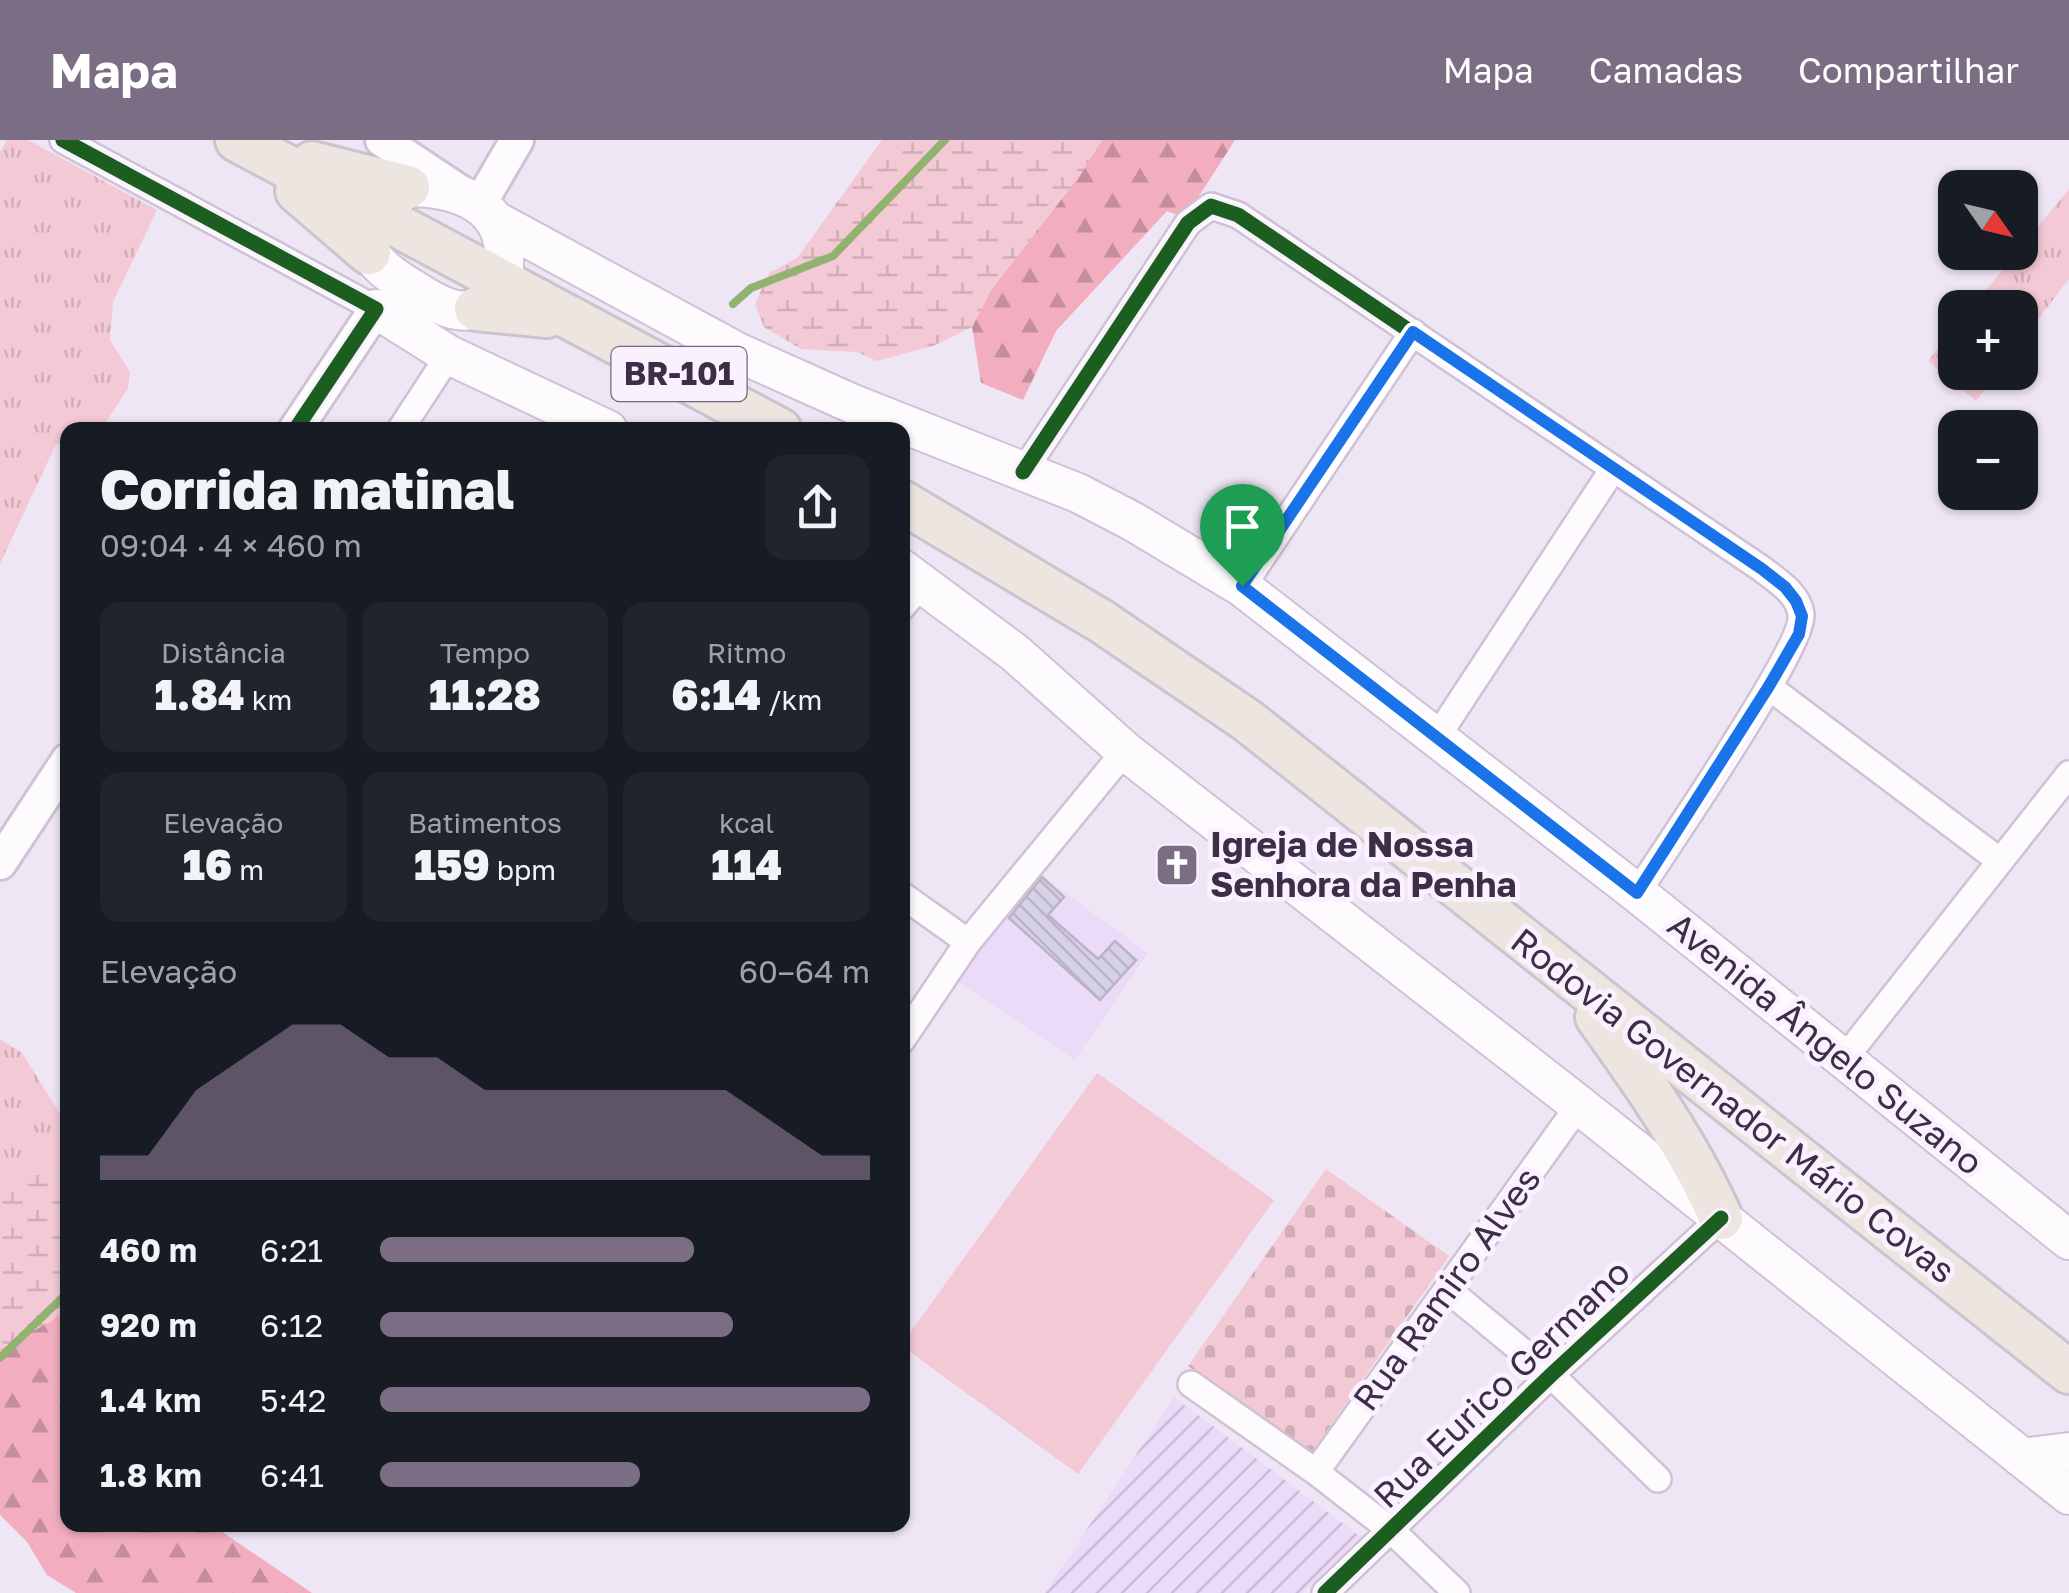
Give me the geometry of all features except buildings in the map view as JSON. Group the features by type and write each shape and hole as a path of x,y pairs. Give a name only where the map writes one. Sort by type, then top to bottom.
{"highway":[{"name":"BR-101","path":"245,144 373,244 487,245 578,319 765,422"},
{"path":"245,144 408,187"},
{"name":"Rodovia Governador Mário Covas","path":"910,507 1101,621 1248,721 2069,1372"},
{"path":"1568,976 1680,1138 1721,1218"}],"main road":[{"path":"373,244 421,294 460,310 487,245 437,187 408,187 373,244 376,308"},
{"name":"Avenida Ângelo Suzano","path":"487,245 898,422"},
{"path":"376,308 421,294"},
{"path":"376,308 450,355 591,422"},
{"name":"Avenida Ângelo Suzano","path":"910,427 1078,494 1242,586 1637,893 2069,1240"},
{"path":"910,587 1015,653 1126,750 2069,1495"},
{"path":"2022,1458 2069,1452"}],"street":[{"path":"63,140 376,308 300,422"},
{"name":"Avenida Ângelo Suzano","path":"382,140 487,245"},
{"path":"487,245 517,140"},
{"path":"1023,472 1188,222 1211,206 1238,215 1762,569 1796,601 1802,616 1799,634 1637,893"},
{"path":"1242,586 1413,332"},
{"path":"405,422 450,355"},
{"path":"1437,737 1613,469"},
{"path":"1769,686 2000,861"},
{"path":"910,1028 968,942 1126,750"},
{"path":"0,863 60,772"},
{"path":"1844,1059 2069,774"},
{"path":"910,901 968,942"},
{"name":"Rua Ramiro Alves","path":"1316,1472 1579,1105"},
{"name":"Rua Eurico Germano","path":"1325,1593 1721,1218"},
{"path":"1447,1289 1551,1375 1658,1479"},
{"path":"1191,1384 1392,1531 1457,1593"}],"shaded area":[{"path":"1034,870 1148,953 1075,1060 957,981"},
{"path":"1174,1397 1361,1537 1303,1593 1045,1593"}],"green space":[{"path":"7,140 28,140 157,210 113,302 110,340 130,372 128,388 106,422 60,422 60,444 56,444 0,564 0,152"},
{"path":"882,140 1102,140 1080,175 991,290 972,327 933,346 877,361 857,352 801,349 764,327 755,304 769,273 797,258"},
{"path":"1102,140 1235,140 1185,218 1167,211 1056,331 1023,400 981,383 972,327 991,290 1080,175"},
{"path":"2069,189 2069,279 2038,319 2038,290 1986,290 2002,270 2038,270 2038,227"},
{"path":"1938,349 1938,369 1928,361"},
{"path":"1963,390 1985,390 1976,401"},
{"path":"0,1039 22,1053 60,1114 60,1169 0,1180"},
{"path":"1097,1073 1274,1200 1078,1474 910,1352 910,1333"},
{"path":"60,1169 60,1313 0,1349 0,1180"},
{"path":"1326,1169 1449,1256 1312,1452 1188,1366"},
{"path":"60,1313 60,1532 222,1532 312,1593 76,1593 47,1575 27,1542 0,1515 0,1349"}],"waterway":[{"path":"733,304 751,288 833,256 945,140"},
{"path":"0,1358 60,1300"}],"cycle path":[{"path":"63,140 376,309 300,422"},
{"path":"1023,472 1188,223 1211,206 1238,215 1762,569 1796,600 1801,614 1796,634 1758,706 1637,893"},
{"path":"1325,1593 1721,1218"}],"place":[{"name":"Igreja de Nossa Senhora da Penha","path":"1177,865"}],"route":[{"path":"1413,332 1762,569 1785,587 1802,616 1799,634 1769,686 1637,893 1242,586 1413,332"}]}
